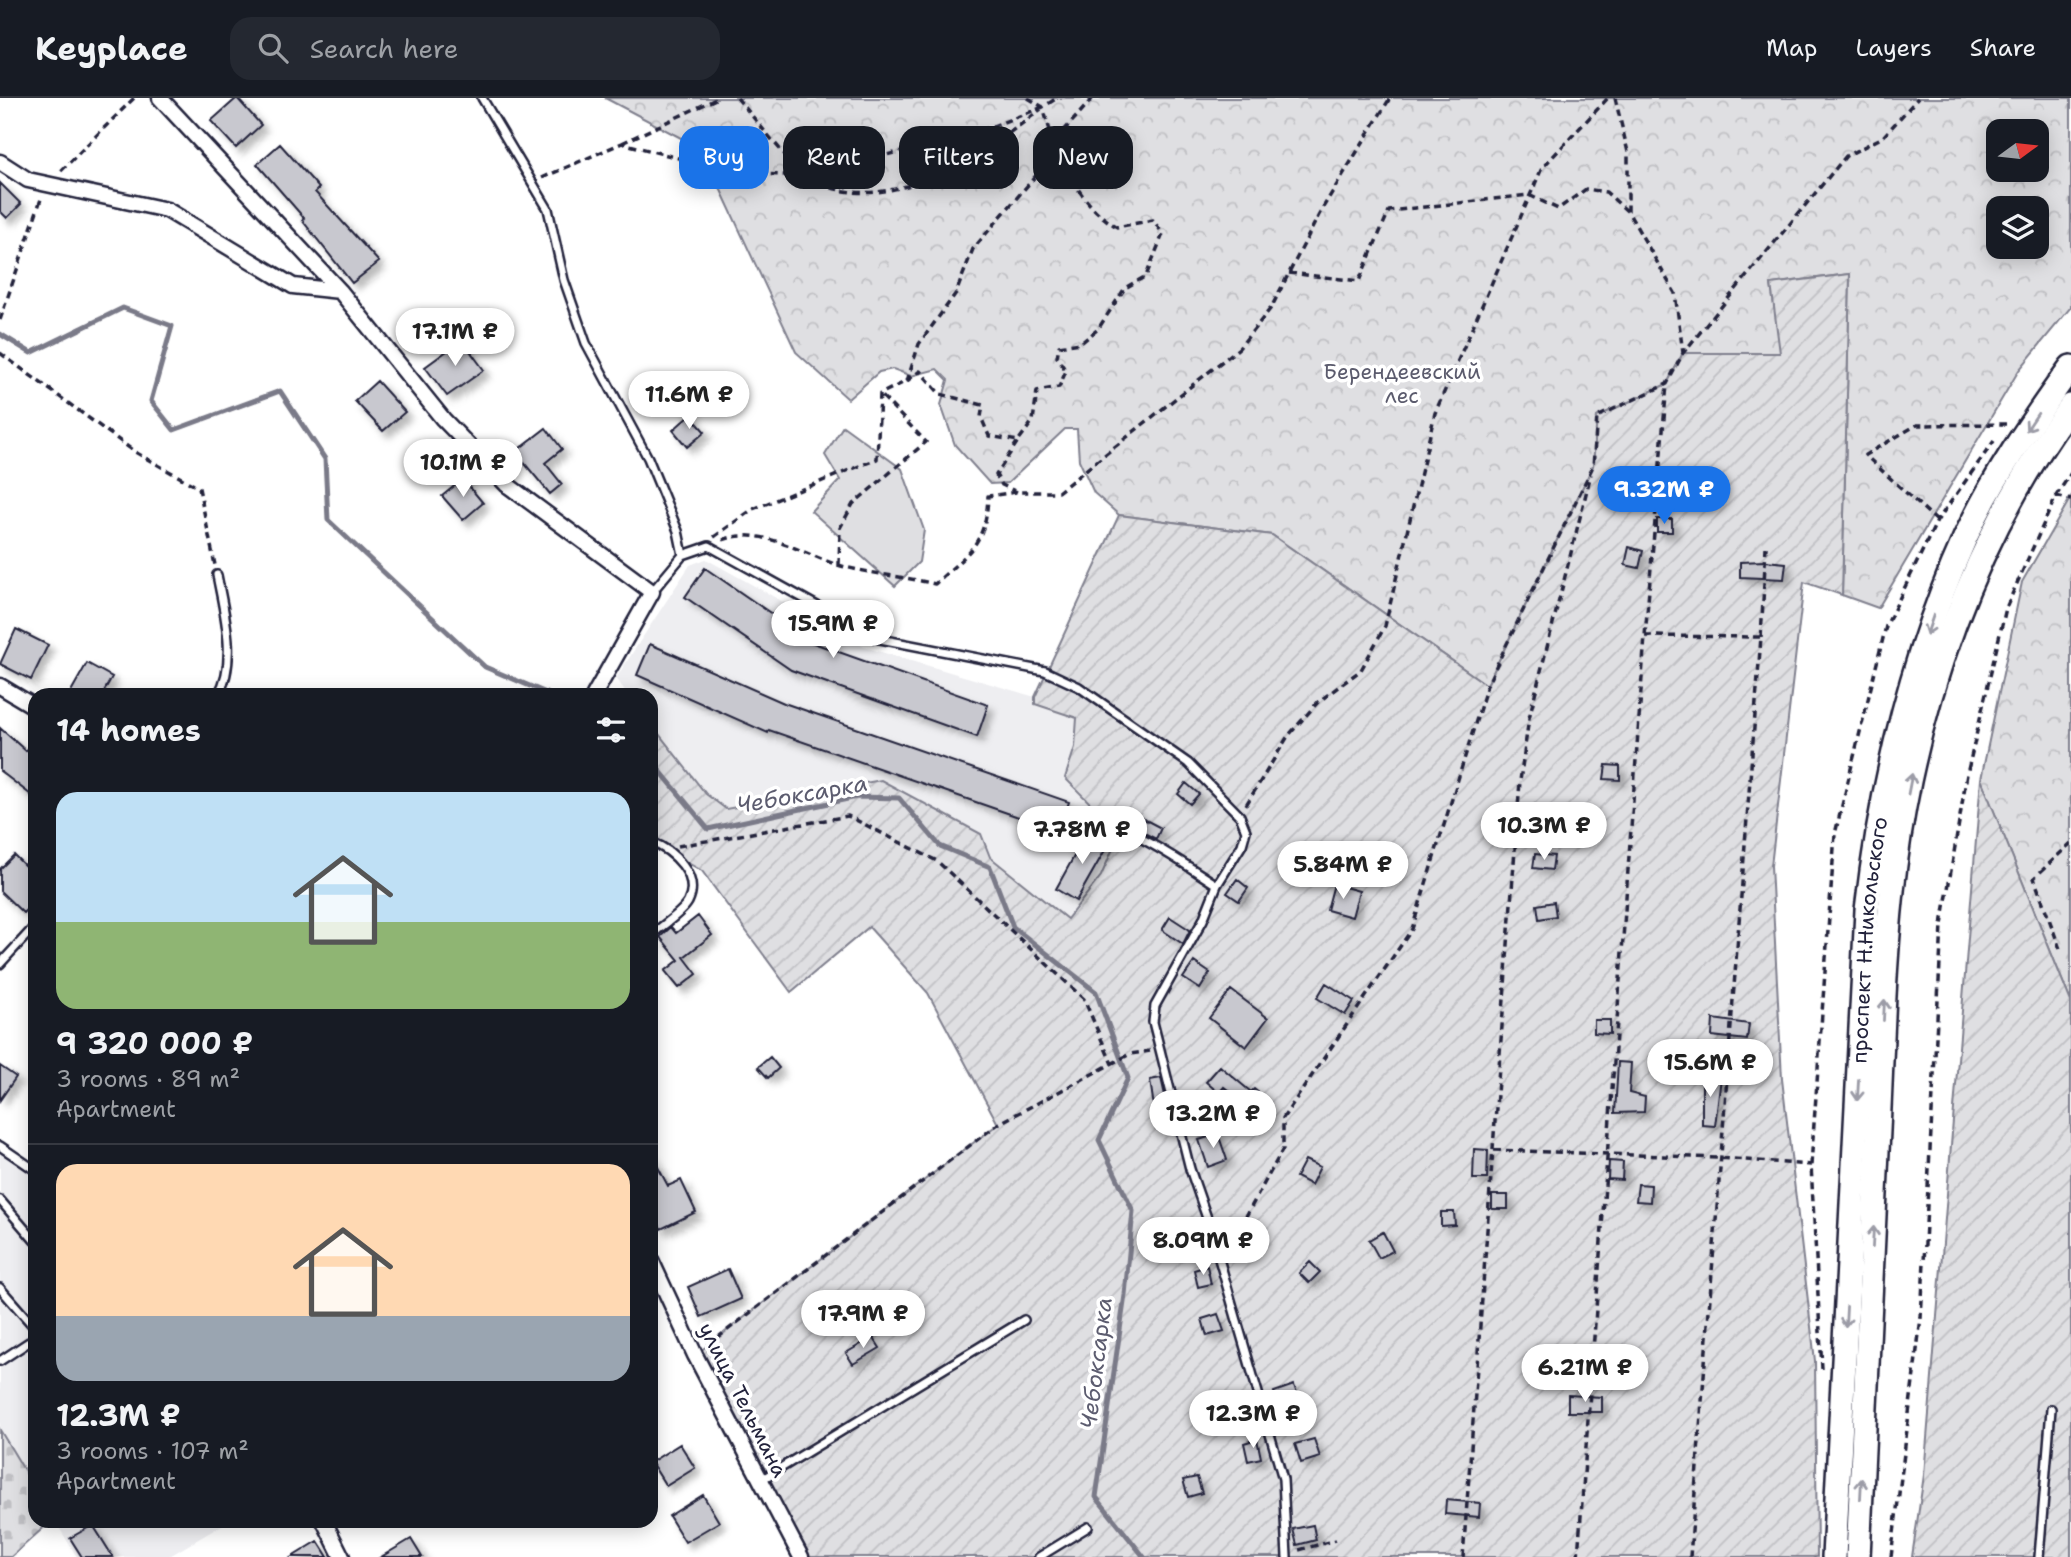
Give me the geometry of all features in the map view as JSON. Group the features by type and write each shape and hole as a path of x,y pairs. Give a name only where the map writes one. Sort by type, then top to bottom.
{"main road":[{"name":"проспект Н.Никольского","path":"1834,1557 1867,910 1875,839 1891,756 1931,621 1966,536 2024,434 2071,366"},
{"name":"проспект Н.Никольского","path":"1857,1557 1884,1005 1895,864 1919,738 1950,634 1995,530 2049,436 2071,406"}],"street":[{"path":"160,98 340,291 443,419 506,484 652,592 598,688"},
{"path":"0,162 28,180 167,210 293,286 340,291"},
{"path":"0,686 28,703"},
{"name":"улица Тельмана","path":"658,1275 695,1355 801,1557"},
{"path":"328,1528 342,1557"}],"lane":[{"path":"482,98 548,209 564,280 586,343 648,457 678,531 683,555"},
{"path":"652,592 683,555 709,546 875,638 1045,671 1079,687 1188,763 1240,816 1246,831 1242,845 1217,885 1203,920 1155,1006 1153,1022 1190,1169 1283,1479 1287,1555"},
{"path":"217,575 228,630 225,682 222,688"},
{"path":"1076,823 1103,822 1166,853 1217,885"},
{"path":"658,845 666,848 685,867 692,887 688,903 658,929"},
{"path":"0,964 28,934"},
{"path":"0,1146 28,1165"},
{"path":"0,1200 28,1233"},
{"path":"0,1288 28,1320"},
{"path":"760,1481 1024,1320"},
{"path":"0,1361 28,1343"},
{"path":"2039,1557 2051,1409"},
{"path":"1039,1557 1088,1527"}],"path":[{"path":"533,182 718,98"},
{"path":"737,98 783,149"},
{"path":"1028,98 1043,107 1048,126"},
{"path":"832,189 838,192 900,190 997,144 1057,98"},
{"path":"1069,126 1093,98"},
{"path":"709,546 730,537 750,536 839,565 935,584 979,542 988,519 988,496 1017,492 1058,492 1239,348 1271,308 1322,209 1390,98"},
{"path":"1240,816 1288,736 1318,702 1361,670 1385,626 1435,413 1542,168 1608,98"},
{"path":"1615,98 1628,152 1628,212"},
{"path":"1578,1557 1645,636 1667,384 1683,353 1846,156 1883,137 1918,98"},
{"path":"885,155 985,129 1043,107"},
{"path":"622,143 734,173 783,175"},
{"path":"907,381 919,344 956,293 973,249 1033,179"},
{"path":"1017,492 1002,485 996,475 1033,421 1037,391 1059,387 1063,379 1066,371 1057,356 1059,346 1081,343 1098,330 1125,288 1146,276 1163,234 1153,220 1117,227 1102,218 1080,189"},
{"path":"1289,273 1359,281 1389,211 1529,195 1558,209 1586,189 1606,192 1628,212 1675,293 1683,353"},
{"path":"0,353 135,452 199,488 217,575"},
{"path":"880,394 907,381 920,371 940,394 982,405 981,417 989,436 1018,441"},
{"path":"1463,1557 1520,782 1529,718 1593,466 1597,417 1667,384"},
{"path":"709,546 713,538 753,509 877,459 880,394"},
{"path":"839,565 840,528 853,504 926,442 880,394"},
{"path":"1937,521 1865,455 1917,425 2006,424"},
{"path":"1219,1262 1244,1223 1283,1149 1283,1118 1412,929 1487,685 1593,466"},
{"path":"1891,1557 1921,1318 1942,925 1967,774 2006,608 2056,496 2071,473"},
{"path":"2056,496 2071,500"},
{"path":"1690,1557 1766,547"},
{"path":"1645,636 1761,637"},
{"path":"666,848 848,816 937,861 1084,999 1112,1064"},
{"path":"2060,948 2034,878 2071,843"},
{"path":"695,1355 998,1124 1130,1054 1159,1050"},
{"path":"1494,1150 1720,1158 1811,1166"},
{"path":"1287,1555 1336,1540"}],"shaded area":[{"path":"706,559 864,647 1035,697 1035,704 1077,718 1075,747 1065,778 1119,834 1101,876 1067,919 990,857 981,834 881,780 726,809 706,794 658,733 658,688 623,688 616,678 690,565"},
{"path":"0,1146 28,1165 28,1476 0,1430"},
{"path":"59,1528 217,1528 168,1557 77,1557"}],"green space":[{"name":"Берендеевский лес","path":"605,98 2071,98 2071,307 2019,370 1878,608 1842,595 1850,274 1771,284 1781,353 1683,353 1667,384 1597,417 1593,466 1487,685 1272,535 1119,515 1094,493 1079,460 1077,429 1065,429 1008,483 990,484 955,445 941,405 948,380 937,369 911,376 893,369 879,372 848,399 796,352 721,189 769,189 769,126 679,126 679,137"},
{"path":"1850,274 1842,595 1804,582 1771,866 1782,1079 1815,1361 1817,1557 801,1557 695,1355 998,1124 928,993 869,927 791,992 702,871 658,846 658,733 706,794 726,809 881,780 981,834 990,857 1067,919 1101,876 1119,835 1089,820 1091,804 1065,778 1075,747 1077,718 1035,704 1035,697 1119,515 1272,535 1487,685 1593,466 1597,417 1667,384 1683,353 1780,353 1771,284"},
{"path":"843,426 902,469 924,530 919,562 895,586 811,511 840,480 825,455"},
{"path":"2071,497 2071,1002 1981,779 2022,582"},
{"path":"1981,779 2071,1002 2071,1557 1912,1557 1924,1475"},
{"path":"0,1430 28,1476 28,1528 43,1528 11,1557 0,1557"}],"building":[{"path":"237,98 261,125 236,148 211,121"},
{"path":"280,144 319,188 315,192 379,262 352,283 302,220 304,218 257,164"},
{"path":"0,183 21,204 7,218 0,211"},
{"path":"462,340 484,370 447,396 425,367"},
{"path":"377,381 405,412 383,431 355,401"},
{"path":"690,415 705,432 687,447 673,430"},
{"path":"546,428 562,449 545,463 562,484 550,494 515,452"},
{"path":"463,479 483,503 463,520 442,496"},
{"path":"1657,519 1672,519 1672,532 1657,532"},
{"path":"1629,547 1643,551 1639,568 1625,565"},
{"path":"1740,562 1786,563 1784,579 1740,577"},
{"path":"705,568 795,630 791,635 988,705 977,737 791,670 685,597"},
{"path":"16,629 48,645 31,680 0,664"},
{"path":"650,644 784,703 1069,802 1059,831 769,730 768,733 637,675"},
{"path":"87,663 112,677 106,688 73,688"},
{"path":"0,728 26,751 28,748 28,793 0,771"},
{"path":"1606,765 1620,766 1620,780 1604,779"},
{"path":"1186,783 1199,794 1190,804 1178,794"},
{"path":"1140,817 1161,828 1156,839 1134,828"},
{"path":"1088,831 1109,843 1076,901 1056,889"},
{"path":"1535,854 1554,856 1552,870 1533,868"},
{"path":"14,855 28,869 28,908 23,913 0,891 0,869"},
{"path":"1237,879 1248,888 1239,901 1227,893"},
{"path":"1334,884 1359,891 1352,917 1327,910"},
{"path":"1554,902 1556,916 1539,919 1537,905"},
{"path":"698,916 712,935 684,957 697,974 679,988 665,971 679,960 660,937 671,927 676,933"},
{"path":"1170,917 1190,930 1183,944 1162,930"},
{"path":"1194,962 1210,973 1200,989 1183,978"},
{"path":"1326,983 1354,1001 1345,1015 1317,998"},
{"path":"1231,990 1268,1018 1246,1047 1209,1018"},
{"path":"1713,1019 1749,1024 1747,1040 1712,1036"},
{"path":"1594,1020 1610,1020 1610,1034 1594,1033"},
{"path":"770,1057 779,1068 768,1078 758,1067"},
{"path":"1618,1062 1631,1063 1629,1093 1645,1097 1644,1112 1615,1113"},
{"path":"0,1066 16,1077 0,1100"},
{"path":"1220,1066 1251,1092 1254,1089 1265,1098 1262,1102 1271,1109 1264,1118 1224,1087 1219,1093 1206,1082"},
{"path":"1702,1076 1721,1077 1715,1126 1702,1125"},
{"path":"1161,1078 1167,1104 1154,1107 1150,1080"},
{"path":"1218,1134 1227,1160 1208,1167 1199,1140"},
{"path":"1474,1149 1488,1150 1487,1179 1473,1179"},
{"path":"1305,1160 1320,1167 1311,1185 1296,1177"},
{"path":"1609,1161 1623,1162 1622,1180 1608,1179"},
{"path":"658,1167 668,1186 681,1180 696,1212 661,1229 658,1223"},
{"path":"1638,1184 1651,1185 1650,1202 1636,1201"},
{"path":"1492,1195 1508,1195 1508,1209 1492,1209"},
{"path":"1441,1212 1454,1212 1455,1225 1441,1226"},
{"path":"1383,1232 1393,1251 1379,1258 1369,1240"},
{"path":"1310,1262 1320,1272 1309,1283 1299,1273"},
{"path":"1207,1266 1211,1284 1198,1287 1194,1270"},
{"path":"728,1269 741,1299 701,1317 688,1287"},
{"path":"1218,1314 1224,1331 1207,1336 1202,1319"},
{"path":"873,1337 880,1348 853,1364 846,1353"},
{"path":"1294,1385 1302,1409 1282,1416 1274,1392"},
{"path":"1568,1395 1602,1397 1602,1412 1568,1412"},
{"path":"1257,1439 1261,1458 1248,1461 1244,1443"},
{"path":"1314,1439 1320,1457 1301,1463 1295,1444"},
{"path":"680,1444 695,1468 666,1486 658,1473 658,1458"},
{"path":"1197,1477 1202,1493 1188,1497 1183,1480"},
{"path":"703,1495 719,1522 685,1542 669,1516"},
{"path":"1446,1500 1480,1503 1479,1517 1445,1514"},
{"path":"1313,1525 1316,1540 1297,1545 1293,1529"},
{"path":"88,1528 95,1528 113,1557 82,1557 70,1538"},
{"path":"411,1539 422,1557 381,1557"},
{"path":"318,1541 328,1557 292,1557"}],"waterway":[{"name":"Чебоксарка","path":"0,334 31,353 123,308 172,326 151,401 174,430 280,391 325,459 328,520 485,667 534,688"},
{"name":"Чебоксарка","path":"658,768 708,829 857,797 899,798 940,846 990,867 1013,927 1096,992 1128,1078 1099,1140 1133,1211 1125,1295 1096,1497 1144,1557"}]}
